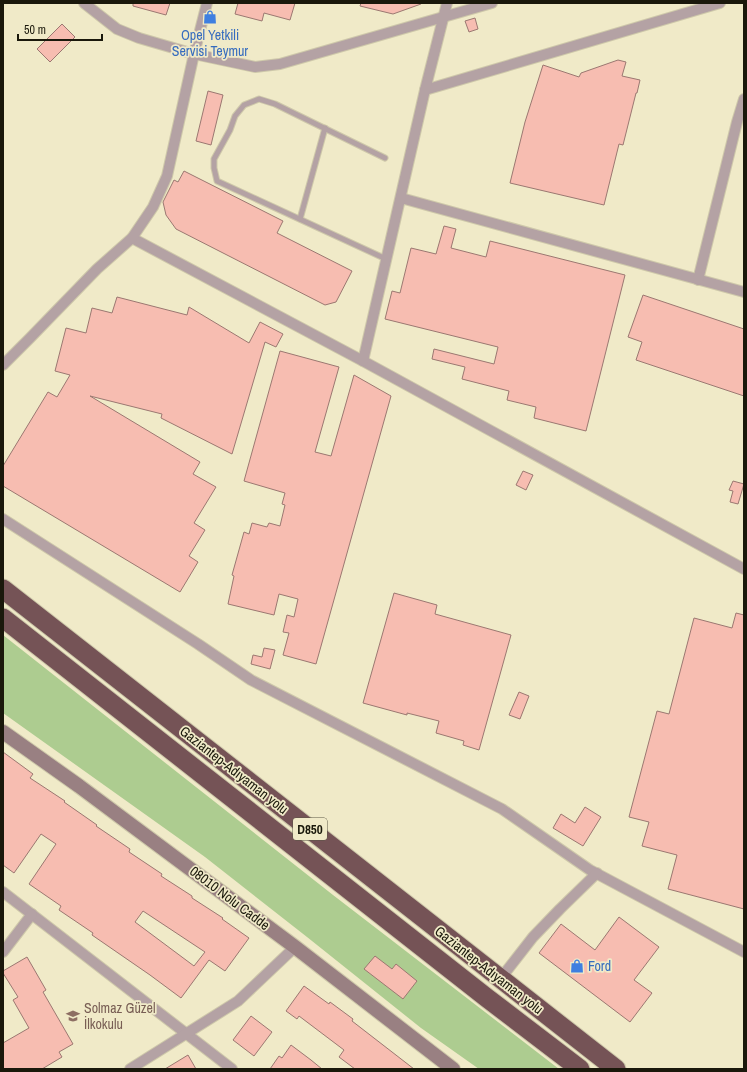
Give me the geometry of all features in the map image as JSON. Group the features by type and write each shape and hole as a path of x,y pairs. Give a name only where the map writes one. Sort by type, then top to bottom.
{"highway":[{"name":"Gaziantep-Adıyaman yolu","path":"3,589 616,1069"},
{"name":"Gaziantep-Adıyaman yolu","path":"3,618 580,1069"}],"street":[{"path":"84,3 117,29 139,38 194,54 255,67 280,64 492,3"},
{"path":"3,365 97,269 132,238 153,207 167,176 207,3"},
{"path":"363,361 425,90 448,3"},
{"path":"425,90 720,3"},
{"path":"698,280 744,99"},
{"path":"401,198 744,292"},
{"path":"132,238 363,361 744,569"},
{"path":"3,519 198,644 251,680 502,809 590,870 744,952"},
{"name":"08010 Nolu Cadde","path":"4,735 85,791 295,947 445,1067"},
{"path":"501,978 533,937 597,874"},
{"path":"3,892 232,1069"},
{"path":"3,952 32,914"},
{"path":"130,1069 238,1001 295,947"}],"lane":[{"path":"385,158 275,104 259,99 244,105 235,116 230,130 214,159 214,168 217,181 386,259"},
{"path":"300,218 324,128"}],"green space":[{"path":"3,635 333,895 559,1069 479,1069 421,1028 205,857 3,713"}],"building":[{"path":"133,3 170,3 166,15 133,6"},
{"path":"238,3 295,3 290,20 264,13 262,21 235,14"},
{"path":"361,3 421,4 393,14 360,6"},
{"path":"475,18 478,29 469,32 465,21"},
{"path":"62,24 75,37 50,62 37,49"},
{"path":"618,60 626,62 622,76 640,80 623,145 619,144 604,205 510,183 525,122 543,65 579,77 581,73"},
{"path":"208,91 223,95 211,145 196,141"},
{"path":"184,171 283,221 277,233 352,271 336,302 325,305 176,229 166,215 163,202 174,180 178,182"},
{"path":"444,226 456,229 451,248 486,257 490,241 625,275 586,431 534,418 536,407 507,400 509,391 462,379 465,367 432,359 434,349 494,364 498,347 385,319 392,291 400,293 411,248 436,254"},
{"path":"643,295 744,329 744,396 636,360 642,342 628,337"},
{"path":"117,297 187,315 189,307 249,343 260,322 283,334 276,347 265,342 232,454 161,418 162,414 90,396 200,462 193,474 216,487 194,523 205,530 189,556 198,562 180,592 3,486 3,466 48,392 57,397 70,375 55,371 66,328 86,333 92,308 112,313"},
{"path":"280,351 339,367 315,452 331,456 354,375 391,396 316,664 283,655 289,633 283,632 287,615 294,617 298,599 279,594 274,615 228,604 234,576 232,575 244,532 249,534 252,523 267,527 269,523 280,526 285,505 282,504 285,493 244,481"},
{"path":"523,471 533,475 526,490 516,485"},
{"path":"733,481 744,484 738,504 730,502 733,491 729,490"},
{"path":"394,593 437,605 435,614 511,635 479,750 463,745 464,741 436,733 439,721 407,713 407,715 363,703"},
{"path":"736,613 744,615 744,909 668,889 677,855 642,846 649,822 629,817 657,711 669,714 694,618 732,628"},
{"path":"264,648 275,650 270,669 251,664 253,655 262,657"},
{"path":"519,692 529,696 520,719 509,715"},
{"path":"3,752 33,774 30,778 65,801 64,802 97,825 96,826 130,849 129,852 162,874 161,876 192,896 192,898 223,918 222,919 249,938 225,971 209,960 181,998 92,935 93,933 59,910 61,906 29,884 56,844 41,834 14,873 3,865","holes":["143,911 205,952 194,966 135,922"]},
{"path":"585,807 601,817 583,846 553,828 561,814 575,823"},
{"path":"619,917 659,947 634,980 652,993 630,1022 539,953 561,924 595,950"},
{"path":"375,956 392,969 396,964 417,981 403,999 364,969"},
{"path":"27,957 46,990 43,992 73,1044 59,1052 62,1057 42,1069 3,1069 3,1043 29,1028 13,1000 18,997 3,971"},
{"path":"304,986 329,1004 330,1002 353,1019 352,1021 414,1069 355,1069 339,1057 344,1050 299,1016 297,1019 286,1011"},
{"path":"251,1016 272,1032 254,1056 233,1040"},
{"path":"291,1045 322,1069 270,1069 279,1056 282,1058"},
{"path":"188,1055 196,1069 165,1069"}],"place":[{"name":"Opel Yetkili Servisi Teymur","path":"210,17"},
{"name":"Ford","path":"577,966"},
{"name":"Solmaz Güzel İlkokulu","path":"73,1016"}]}
